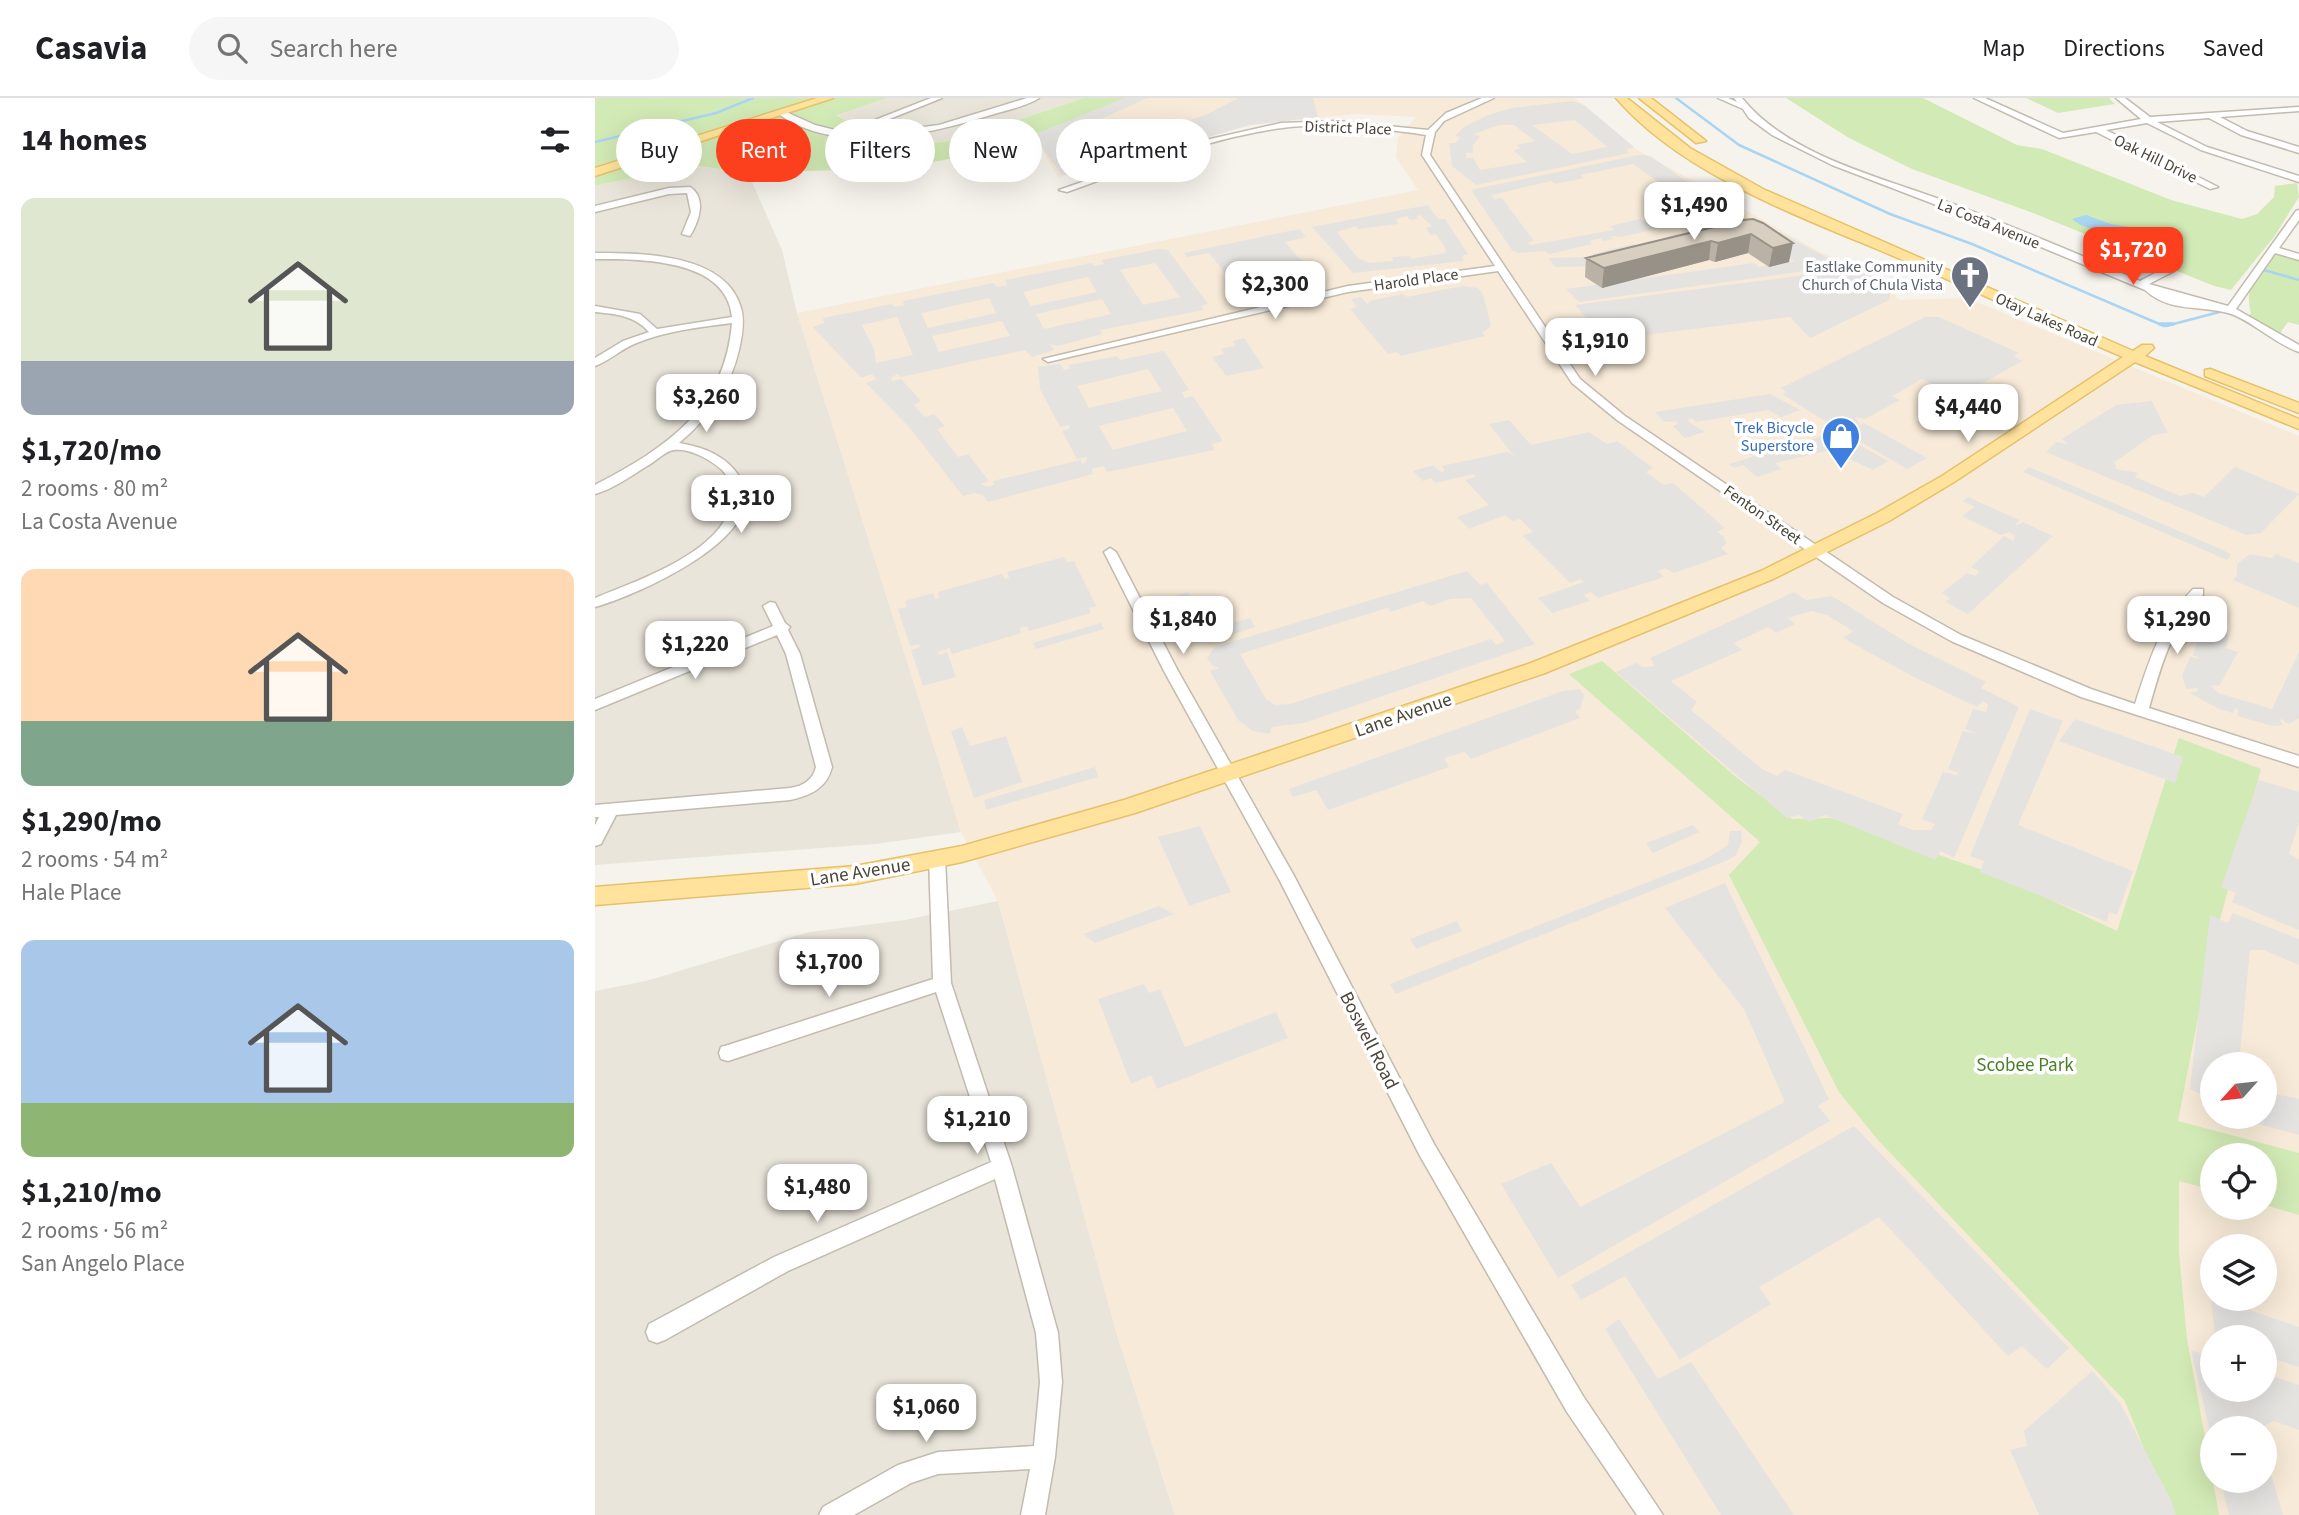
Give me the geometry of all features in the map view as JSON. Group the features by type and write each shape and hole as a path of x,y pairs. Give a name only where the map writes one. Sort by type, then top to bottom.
{"main road":[{"path":"595,164 803,98"},
{"path":"595,173 828,98"},
{"name":"Otay Lakes Road","path":"1621,98 1663,134 1754,188 2132,357 2299,424"},
{"name":"Otay Lakes Road","path":"1644,98 1713,149 1775,185 2147,348 2299,408"},
{"name":"Lane Avenue","path":"595,896 855,875 962,854 1128,807 1578,654 1754,580 1883,517 1948,479 2147,348"}],"street":[{"path":"882,119 938,98"},
{"path":"781,113 826,134 866,137 950,125 1034,98"},
{"path":"1430,133 1450,115 1490,98"},
{"name":"La Costa Avenue","path":"1722,98 1793,130 1830,159"},
{"path":"1978,98 2053,135 2065,136 2149,120 2299,109"},
{"path":"2120,98 2149,120 2227,157 2299,179"},
{"name":"La Costa Avenue","path":"1742,105 1777,134 1898,190 1954,208 2145,287 2230,310 2299,349"},
{"path":"2208,114 2244,133 2299,150"},
{"name":"District Place","path":"1064,190 1212,143 1281,126 1322,124 1430,133"},
{"name":"Oak Hill Drive","path":"2098,130 2213,187"},
{"name":"Fenton Street","path":"1430,133 1426,155 1499,268 1587,392 1888,600 1956,638 2075,689 2299,762"},
{"path":"595,209 669,191 689,190 693,194 695,218 687,234"},
{"path":"2230,310 2299,213"},
{"path":"2272,249 2299,257"},
{"path":"595,256 668,262 699,270 726,287 736,305 738,319 732,365 722,389 702,415 669,446 595,490"},
{"name":"Harold Place","path":"1048,359 1348,289 1499,268"},
{"path":"2145,287 2170,269"},
{"path":"595,309 628,313 647,323 655,333"},
{"path":"595,363 616,348 655,333 738,319"},
{"path":"595,603 689,559 714,541 732,520 740,491 729,468 685,446 669,446"},
{"name":"Boswell Road","path":"1110,552 1227,773 1287,878 1427,1150 1576,1404 1651,1515"},
{"path":"2141,709 2169,625 2182,606 2198,592"},
{"path":"595,840 603,810 797,793 820,780 824,766 783,627 770,606"},
{"path":"595,705 783,627"},
{"path":"637,686 643,702"},
{"path":"937,858 941,983 1002,1167 1047,1333 1051,1382 1044,1457 1033,1515"},
{"path":"728,1053 941,983"},
{"path":"657,1332 781,1264 1002,1167"},
{"path":"831,1515 906,1473 938,1463 1044,1457"}],"shaded area":[{"path":"887,98 1084,98 1022,119 949,119 949,141 935,143 935,119 845,119 835,114"},
{"path":"1124,98 1147,98 1101,119 1073,119"},
{"path":"1127,98 1575,98 1636,149 1818,251 1886,280 1898,300 1967,298 2299,436 2299,1515 1175,1515 1117,1335 998,901 961,832 797,313 1418,190 1396,157 1398,138 1416,117 1355,114 1250,125 1211,136 1211,119 1074,119"},
{"path":"1239,98 1313,98 1318,117 1250,125 1211,136 1211,119 1193,119"},
{"path":"1572,101 1584,105 1634,147 1626,150 1629,153 1476,185 1452,166 1449,143 1456,143 1460,137 1455,136 1464,127 1488,115 1512,108","holes":["1575,120 1607,147 1572,154 1532,125","1499,125 1514,125 1535,141 1517,145 1520,148 1514,151 1527,162 1480,170 1473,158 1466,158 1466,153 1473,153 1473,145 1480,137 1474,134"]},
{"path":"1056,126 1056,174 1042,149 1042,132"},
{"path":"1056,126 1056,167 1042,147 1042,132"},
{"path":"1639,155 1650,156 1726,209 1716,211 1720,215 1621,237 1611,236 1614,239 1604,241 1600,238 1589,241 1592,244 1549,254 1545,251 1518,253 1512,250 1471,190","holes":["1633,164 1698,210 1644,222 1639,219 1611,226 1614,230 1531,245 1527,242 1534,241 1502,198 1494,199 1492,195 1551,181 1555,184 1584,178 1581,175"]},
{"path":"702,167 716,169 716,182 752,182 782,250 797,313 961,832 875,844 595,865 595,186 616,181 702,182"},
{"path":"1428,205 1438,219 1445,219 1468,254 1461,256 1464,261 1353,273 1312,227","holes":["1420,215 1432,226 1426,228 1430,235 1436,234 1446,249 1445,253 1411,259 1409,256 1392,257 1393,261 1369,263 1358,258 1337,232 1356,226 1358,229 1398,224 1396,219 1407,216 1410,220 1418,219 1417,216"]},
{"path":"1743,219 1749,222 1756,220 1832,260 1823,263 1827,268 1579,302 1566,289 1754,263 1759,267 1795,261 1747,233 1600,266 1555,267 1548,258 1595,257 1592,254 1633,244 1639,247 1648,242 1671,239 1668,236"},
{"path":"1299,229 1306,237 1285,242 1319,280 1244,297 1209,253 1187,257 1184,253"},
{"path":"1159,249 1168,250 1208,304 1201,306 1204,310 1100,330 1102,334 1058,346 1050,344 1054,350 1032,357 1025,350 901,377 897,374 891,378 892,381 901,379 921,401 914,405 925,417 934,414 945,426 937,429 958,457 968,454 989,481 981,484 986,487 994,485 993,481 1081,460 1082,464 1086,462 1087,457 1077,459 1062,431 1069,429 1070,425 1060,427 1040,389 1038,367 1060,364 1064,370 1070,369 1069,365 1117,356 1120,360 1164,351 1189,390 1182,392 1185,398 1193,396 1223,441 1212,444 1214,450 1107,472 1104,466 1092,469 1093,474 988,502 983,495 974,493 963,496 910,428 866,383 877,379 872,374 861,378 813,327 824,323 823,318 892,304 894,307 904,305 903,301 994,283 997,287 1007,285 1005,280 1092,263 1094,266 1104,264 1102,260","holes":["1155,263 1180,297 1143,305 1120,270","1088,277 1097,292 1031,306 1023,292","989,298 996,313 928,328 921,313","1102,299 1111,314 1044,329 1036,314","897,317 913,355 876,363 874,349 862,325","1002,321 1010,336 939,352 932,336","1148,369 1162,391 1089,408 1077,386","1173,408 1187,431 1113,450 1099,426"]},
{"path":"1851,269 1866,272 1892,286 1889,300 1810,338 1790,317 1605,340 1575,305"},
{"path":"1462,286 1478,288 1483,294 1491,326 1482,333 1485,336 1401,356 1397,352 1388,354 1350,309 1357,307 1351,299 1361,297 1368,305 1369,301 1403,294 1407,297"},
{"path":"1925,317 1939,317 2019,353 2014,356 2022,361 1976,387 2010,404 1994,416 1922,379 1892,396 1900,400 1865,419 1855,417 1860,425 1864,423 1927,458 1907,469 1844,432 1849,429 1838,429 1782,394 1786,392 1781,388"},
{"path":"1244,338 1264,368 1226,376 1212,357 1224,354 1221,349 1235,346 1233,341"},
{"path":"1770,394 1800,410 1781,417 1768,410 1696,422 1692,418 1688,419 1689,422 1705,432 1685,438 1673,426 1678,424 1675,421 1664,422 1655,412"},
{"path":"2152,401 2168,433 2153,435 2115,462 2116,469 2138,473 2135,477 2180,496 2193,493 2204,497 2235,467 2299,494 2261,533 2246,535 2046,452 2056,442 2068,444 2062,439 2116,405"},
{"path":"1509,420 1531,445 1589,432 1607,444 1617,441 1653,468 1646,472 1664,485 1673,483 1725,528 1717,532 1724,537 1726,543 1721,548 1728,554 1674,573 1665,568 1658,571 1664,577 1598,598 1591,592 1584,595 1590,601 1552,613 1538,598 1584,582 1581,579 1570,583 1523,536 1533,532 1520,519 1512,521 1505,515 1469,529 1457,517 1489,505 1465,480 1476,477 1474,474 1435,483 1431,478 1423,481 1413,471 1433,465 1441,472 1445,471 1442,466 1507,452 1514,456 1489,424"},
{"path":"1826,435 1831,439 1843,436 1888,461 1873,470 1830,450 1775,463 1781,469 1757,477 1743,465 1734,468 1729,464"},
{"path":"2029,467 2231,555 2227,560 2023,472"},
{"path":"1968,497 2019,520 2015,526 2023,522 2053,536 1968,614 1946,602 1950,598 1942,593 1967,573 1976,576 1979,571 1971,567 2004,536 2013,541 2015,537 2010,532 2001,535 1962,516 1975,507 1963,501"},
{"path":"2250,554 2272,558 2276,554 2299,563 2299,608 2233,580 2237,576 2237,564"},
{"path":"1064,557 1067,562 1074,561 1096,606 1089,608 1091,613 1029,631 1027,626 1020,628 1021,633 952,654 949,648 938,652 939,655 947,652 956,677 923,686 911,650 920,647 919,644 910,646 898,609 907,607 905,601 933,593 935,599 939,598 938,592 1002,574 1005,579 1009,578 1007,572"},
{"path":"1467,571 1480,585 1487,583 1535,644 1304,723 1272,727 1269,734 1253,731 1238,720 1210,671 1220,668 1213,666 1207,658 1215,647","holes":["1471,598 1505,641 1496,645 1491,639 1290,704 1275,705 1266,699 1240,654 1387,608 1391,612 1423,601 1430,606 1450,599"]},
{"path":"1188,592 1210,629 1250,618 1255,627 1215,640 1210,631 1198,633 1177,595"},
{"path":"1794,592 1806,600 1832,596 1909,644 1986,682 1981,688 2019,707 1954,858 1941,851 1935,860 1825,815 1809,822 1799,815 1787,818 1616,672 1636,663 1643,667 1655,666 1650,658","holes":["1811,611 1827,615 1853,631 1843,638 1914,677 1977,707 1983,701 1988,705 1986,712 1973,709 1965,729 1978,734 1963,731 1948,769 1958,772 1956,775 1943,772 1922,819 1935,824 1931,830 1912,830 1898,824 1903,814 1785,770 1777,776 1762,769 1691,710 1697,702 1671,681 1742,650 1734,643 1768,627 1776,633 1795,624 1788,618"]},
{"path":"2214,617 2229,636 2226,648 2238,652 2219,686 2211,685 2218,693 2272,709 2299,652 2299,718 2289,724 2279,718 2283,725 2273,726 2237,716 2239,710 2235,708 2233,713 2219,709 2190,693 2198,691 2197,688 2186,689 2182,676 2190,657 2202,659 2193,655 2201,630 2211,632 2202,621"},
{"path":"1101,623 1104,629 1036,649 1033,643"},
{"path":"1580,689 1584,696 1580,709 1575,711 1580,718 1471,759 1465,752 1444,758 1449,767 1328,810 1316,790 1293,797 1289,789 1563,691"},
{"path":"2030,709 2063,721 2018,825 2133,871 2117,915 2109,912 2107,922 1980,872 1984,861 1970,856"},
{"path":"2075,719 2183,757 2175,783 2059,741"},
{"path":"962,727 970,746 1006,736 1022,782 974,798 951,731"},
{"path":"1095,767 1098,777 986,810 984,800"},
{"path":"2259,780 2299,792 2299,822 2289,854 2299,859 2299,930 2232,902 2236,893 2221,887"},
{"path":"1693,825 1699,832 1653,853 1646,843"},
{"path":"1200,826 1231,892 1189,906 1158,837"},
{"path":"1730,831 1741,831 1742,841 1736,855 1728,860 1396,994 1390,984 1704,860 1728,845"},
{"path":"1725,883 1829,1099 1818,1106 1830,1121 1558,1278 1501,1184 1551,1163 1580,1207 1785,1102 1744,1009 1665,908"},
{"path":"998,901 1117,1335 1175,1515 595,1515 595,991 646,981 809,932 905,920"},
{"path":"1159,906 1174,914 1095,943 1083,934"},
{"path":"2233,913 2299,939 2299,965 2264,950 2250,950 2240,1052 2200,1052 2200,1094 2190,1089 2210,915 2228,923"},
{"path":"1457,921 1462,931 1416,949 1410,939"},
{"path":"1144,984 1149,993 1160,989 1185,1047 1276,1012 1288,1038 1157,1089 1151,1075 1131,1084 1098,999"},
{"path":"2277,1094 2299,1099 2299,1135 2277,1129"},
{"path":"1854,1126 2069,1348 2047,1369 2022,1346 2008,1356 1879,1217 1759,1287 1771,1304 1680,1360 1625,1276 1581,1300 1571,1285"},
{"path":"2212,1311 2252,1311 2299,1327 2299,1367 2277,1360 2277,1325 2214,1325"},
{"path":"1619,1319 1658,1379 1691,1362 1794,1515 1721,1515 1605,1329"},
{"path":"2191,1350 2200,1353 2200,1389"},
{"path":"2092,1371 2120,1403 2171,1500 2176,1515 2039,1515 2010,1450 2027,1446 2024,1431"},
{"path":"2277,1378 2299,1385 2299,1430 2277,1422 2277,1416 2206,1416 2203,1402 2277,1402"},
{"path":"2224,1493 2277,1493 2283,1515 2229,1515"}],"green space":[{"path":"595,98 887,98 836,115 844,119 825,119 825,170 811,171 811,119 716,119 716,169 702,167 702,119 616,119 616,181 595,186"},
{"path":"1084,98 1127,98 1074,119 1056,119 1056,126 1042,132 1042,119 1022,119"},
{"path":"1786,98 1923,98 2017,145 2042,149 2171,200 2242,219 2257,214 2274,197 2275,186 2297,183 2299,197 2274,237 2231,290 2214,286 2033,213 1912,169 1849,138"},
{"path":"2026,98 2109,98 2115,104 2058,113"},
{"path":"949,141 949,159 935,162 935,143"},
{"path":"2277,252 2299,258 2299,325 2288,322 2278,336 2248,317 2251,313 2249,295 2253,278"},
{"name":"Scobee Park","path":"1602,661 1736,777 1792,819 1831,818 1997,875 2117,931 2179,738 2261,769 2210,956 2178,1121 2200,1129 2261,1143 2200,1143 2200,1187 2179,1181 2179,1253 2187,1339 2201,1416 2200,1493 2215,1493 2219,1515 2170,1515 2125,1401 1878,1140 1839,1092 1729,875 1760,842 1569,674"},
{"name":"Scobee Park","path":"2277,1147 2299,1153 2299,1215 2277,1209"}],"water":[{"path":"2086,215 2111,224 2142,229 2160,240 2160,244 2173,256 2165,258 2149,255 2112,235 2086,227 2072,219"}],"building":[{"path":"1753,219 1793,243 1773,248 1751,234 1718,243 1711,241 1604,268 1586,258 1743,220"}],"waterway":[{"path":"595,142 716,113 753,98"},
{"path":"1676,98 1739,145 1890,214 1972,244 2164,326"},
{"path":"2260,269 2299,280"},
{"path":"2166,326 2227,310"},
{"path":"2160,324 2173,324"}],"place":[{"name":"Eastlake Community Church of Chula Vista","path":"1970,309"},
{"name":"Trek Bicycle Superstore","path":"1841,470"}]}
